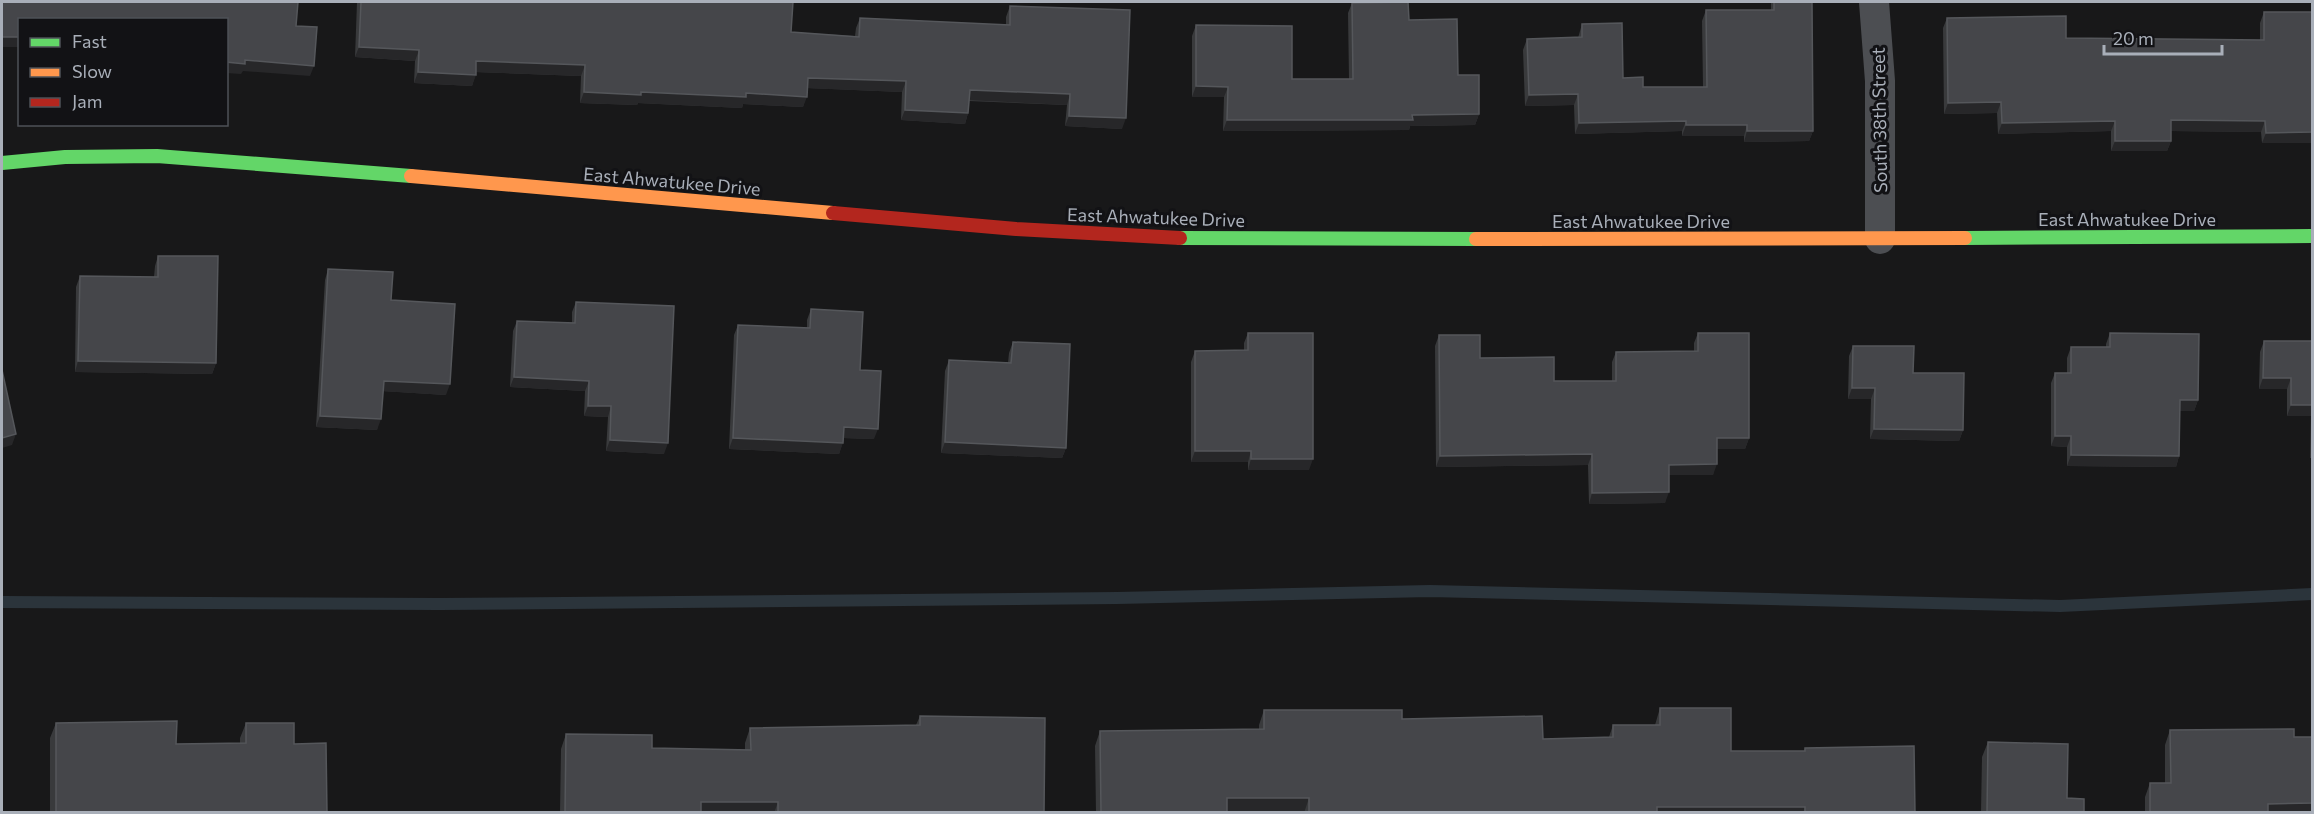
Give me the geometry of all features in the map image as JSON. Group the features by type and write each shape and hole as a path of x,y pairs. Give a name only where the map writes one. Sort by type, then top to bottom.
{"street":[{"name":"South 38th Street","path":"1874,2 1880,81 1880,239"},
{"name":"East Ahwatukee Drive","path":"2,163 65,157 157,156 273,164 1016,229 1197,239 1880,239 2313,236"}],"building":[{"path":"2,2 298,2 296,26 317,27 314,66 245,60 245,64 228,62 228,18 18,18 18,37 2,37"},
{"path":"361,2 793,2 791,32 859,37 860,18 1010,25 1010,6 1130,10 1126,118 1069,116 1070,94 970,90 968,113 905,110 906,81 808,78 807,97 746,93 746,97 584,92 585,65 476,61 476,75 418,72 419,50 359,47"},
{"path":"1408,2 1409,20 1457,19 1458,75 1479,75 1479,114 1412,115 1413,120 1227,120 1228,87 1196,86 1196,25 1292,26 1292,79 1353,79 1352,3"},
{"path":"1774,2 1812,2 1813,131 1747,131 1747,125 1686,125 1686,121 1579,123 1578,94 1529,95 1527,39 1582,37 1582,24 1622,23 1623,78 1643,77 1643,87 1707,87 1706,10 1774,10"},
{"path":"2264,12 2313,12 2313,132 2266,133 2265,121 2171,120 2171,141 2115,141 2115,121 2002,123 2001,102 1948,103 1947,18 2066,16 2066,38 2264,40"},
{"path":"158,256 218,256 216,363 78,361 80,276 158,277"},
{"path":"328,269 393,272 391,300 455,304 450,384 384,381 381,419 320,416"},
{"path":"576,302 674,306 668,443 610,440 611,406 588,406 589,381 514,377 517,321 575,323"},
{"path":"811,309 863,312 860,370 881,371 878,429 844,427 843,443 733,438 738,325 810,328"},
{"path":"1248,333 1313,333 1313,459 1251,459 1251,451 1195,451 1195,351 1248,350"},
{"path":"1698,333 1749,333 1749,438 1717,438 1717,464 1669,465 1669,492 1592,493 1592,454 1440,456 1439,335 1480,335 1480,358 1554,357 1554,381 1616,381 1616,352 1698,351"},
{"path":"2110,333 2199,334 2198,400 2180,400 2179,456 2071,455 2071,436 2055,436 2055,373 2071,373 2071,347 2110,347"},
{"path":"2264,341 2313,341 2313,405 2291,405 2291,378 2263,378"},
{"path":"1013,342 1070,344 1066,448 945,442 949,360 1011,363"},
{"path":"1853,346 1914,346 1913,373 1964,373 1963,430 1874,429 1875,388 1852,388"},
{"path":"2,370 16,434 2,438"},
{"path":"1660,708 1731,708 1731,751 1805,751 1805,748 1914,746 1915,813 1805,813 1805,807 1657,807 1657,813 1309,813 1309,798 1227,798 1227,813 1101,813 1100,731 1264,729 1264,710 1402,710 1402,719 1542,716 1543,739 1613,737 1613,725 1660,725"},
{"path":"920,716 1045,718 1044,813 778,813 778,802 701,802 701,813 565,813 566,734 652,735 652,748 751,750 750,728 920,725"},
{"path":"177,721 176,744 246,743 246,723 294,723 294,744 326,743 327,813 56,813 56,723"},
{"path":"2294,729 2294,737 2313,737 2313,803 2268,804 2268,813 2150,813 2150,783 2171,783 2170,730"},
{"path":"1988,742 2068,744 2067,798 2084,799 2084,813 1987,813"}],"waterway":[{"path":"2,602 440,604 1117,598 1430,591 2060,606 2312,594"}],"traffic: fast":[{"path":"2,163 65,157 157,156 411,176"},
{"path":"1965,238 2312,236"},
{"path":"1180,238 1476,239"}],"traffic: slow":[{"path":"411,176 833,213"},
{"path":"1476,239 1965,238"}],"traffic: jam":[{"path":"833,213 1016,229 1180,238"}]}
